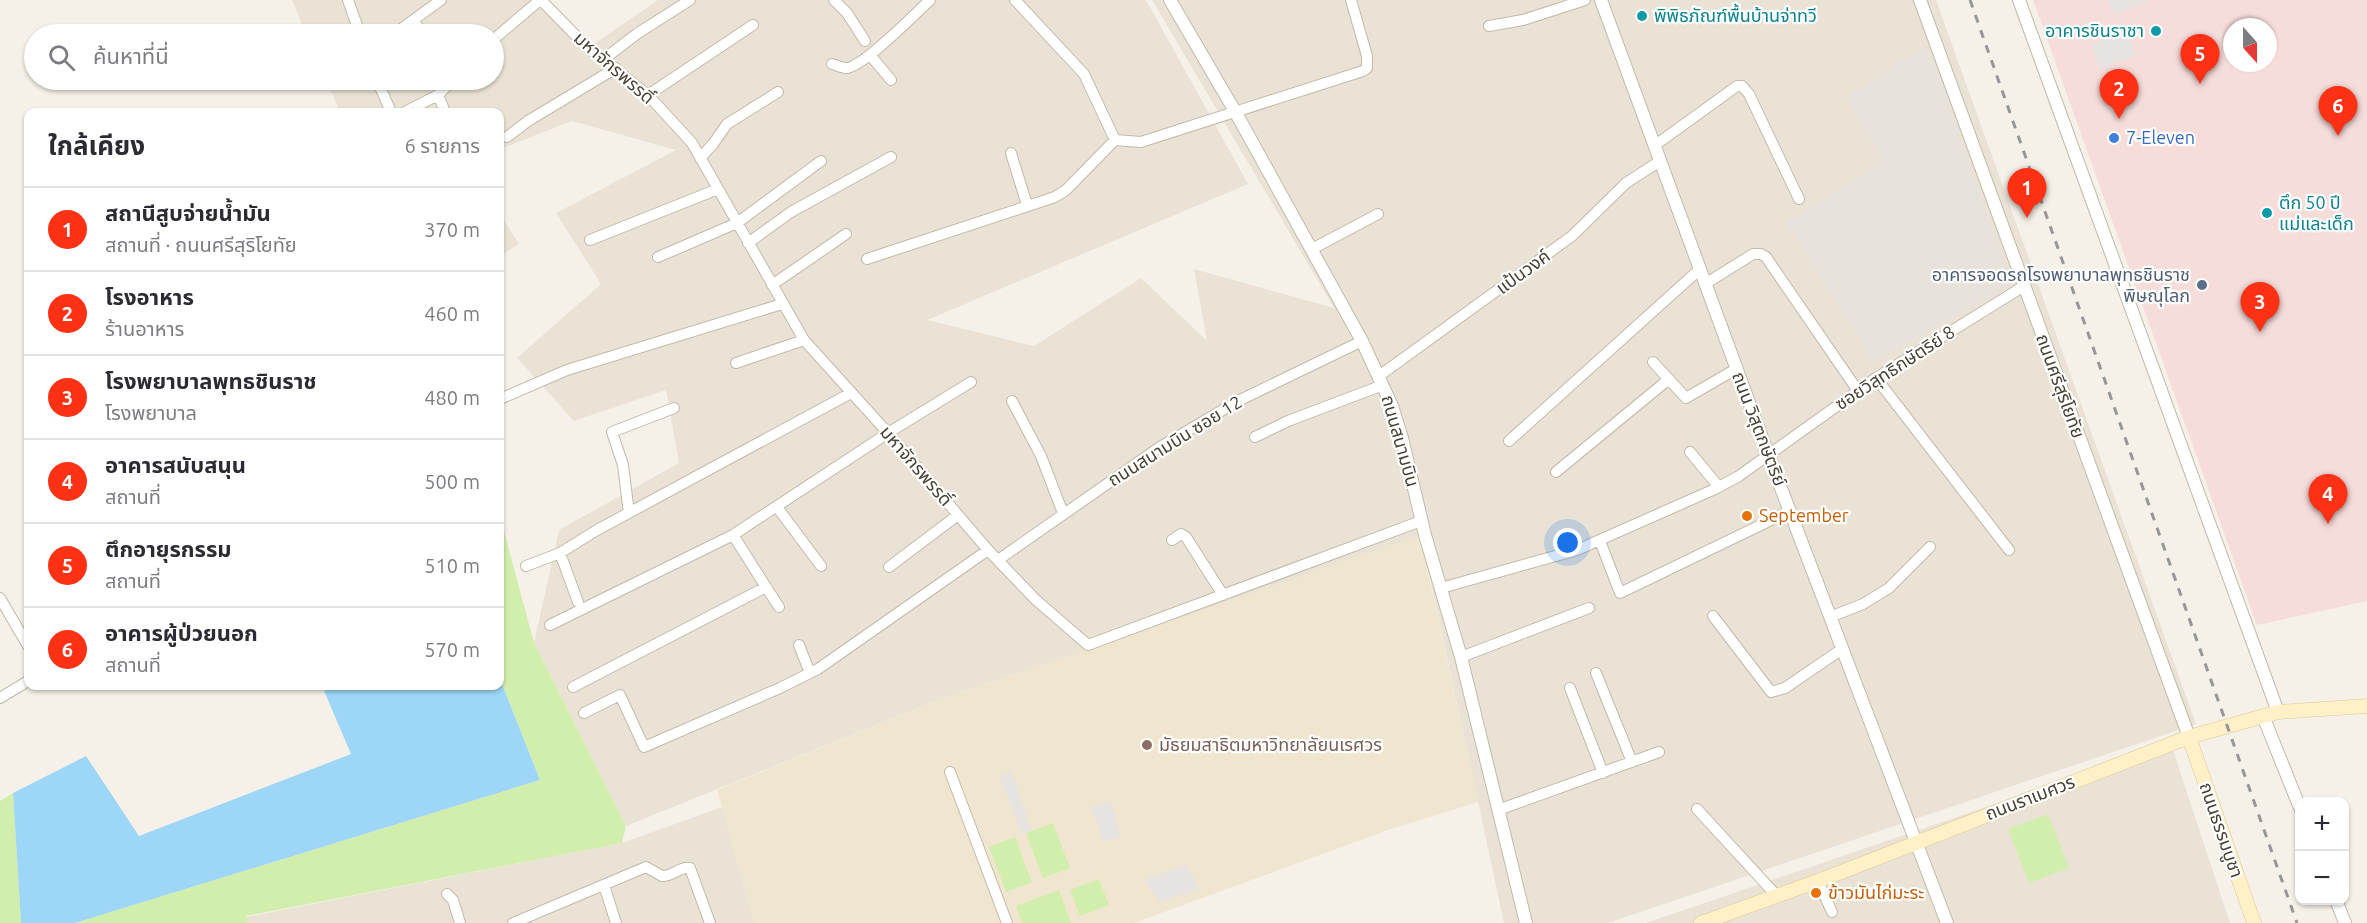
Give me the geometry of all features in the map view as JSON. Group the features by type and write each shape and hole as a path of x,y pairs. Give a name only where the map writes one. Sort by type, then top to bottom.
{"main road":[{"name":"ถนนราเมศวร","path":"1701,923 1728,919 1777,896 2189,737 2278,712 2367,706"},
{"name":"ถนนธรรมบูชา","path":"2189,737 2254,923"}],"street":[{"path":"348,0 356,24"},
{"path":"409,24 441,0"},
{"path":"504,31 541,0"},
{"name":"มหาจักรพรรดิ์","path":"541,0 588,48 648,94 692,143 804,340 888,433 988,550 1036,600 1088,645 1421,521"},
{"path":"604,59 638,33 690,0"},
{"path":"834,0 847,13 866,42"},
{"path":"832,64 846,68 870,55 930,0"},
{"path":"1015,0 1084,74 1115,140"},
{"name":"ถนนสนามบิน","path":"1170,0 1312,249 1362,340 1381,380 1402,438 1421,521 1461,657 1526,923"},
{"path":"867,259 1055,197 1066,190 1115,140 1141,142 1154,139 1352,76 1367,68 1367,56 1351,0"},
{"path":"1489,26 1523,20 1586,0"},
{"name":"ถนน วิสุตกษัตริย์","path":"1601,0 1736,369 1947,923"},
{"name":"ถนนศรีสุริโยทัย","path":"1920,0 2189,737"},
{"path":"2019,0 2278,712"},
{"path":"648,94 753,25"},
{"path":"870,55 891,80"},
{"path":"507,137 528,120 616,68"},
{"path":"1654,146 1737,86 1742,86 1749,94 1799,199"},
{"path":"381,90 388,108"},
{"path":"413,108 443,90"},
{"path":"700,158 727,124 778,92"},
{"path":"438,95 443,108"},
{"path":"1011,153 1027,205"},
{"path":"748,243 791,212 891,157"},
{"path":"658,257 737,223 820,161"},
{"name":"แป้นวงค์","path":"1255,437 1381,380 1572,236 1626,183 1660,161"},
{"path":"590,240 717,189"},
{"path":"1312,249 1378,214"},
{"path":"772,285 846,234"},
{"path":"1705,284 1754,254 1766,257 1858,391"},
{"path":"1509,441 1700,269"},
{"name":"ซอยวิสุทธิกษัตริย์ 8","path":"1441,588 1554,558 1600,541 1719,487 1739,476 1875,378 2024,286"},
{"path":"504,397 575,367 782,304"},
{"path":"736,363 804,340"},
{"name":"ถนนสนามบิน ซอย 12","path":"998,560 1160,447 1238,401 1362,340"},
{"path":"1653,362 1686,398 1736,369"},
{"path":"1875,378 2009,550"},
{"path":"1556,472 1668,379"},
{"path":"550,626 733,535 888,433 971,382"},
{"path":"526,566 560,553 629,513 851,393"},
{"path":"1012,400 1041,456 1063,513"},
{"path":"629,513 623,465 612,432 674,408"},
{"path":"1690,452 1719,487"},
{"path":"777,507 821,566"},
{"path":"1600,541 1620,593 1790,511"},
{"path":"889,567 958,515"},
{"path":"1172,540 1181,534 1186,537 1223,595"},
{"path":"733,535 779,608"},
{"path":"1830,617 1863,604 1889,588 1930,547"},
{"path":"584,712 620,695 644,747 810,673 893,618 988,550"},
{"path":"560,553 578,602"},
{"path":"573,687 766,588"},
{"path":"0,598 24,639"},
{"path":"1461,657 1589,608"},
{"path":"1713,616 1771,692 1785,688 1842,649"},
{"path":"799,645 810,673"},
{"path":"1596,673 1632,762"},
{"path":"0,698 24,683"},
{"path":"1570,688 1603,773"},
{"path":"2263,716 2296,797"},
{"path":"1498,810 1659,753"},
{"path":"951,772 1007,923"},
{"path":"1697,809 1777,896"},
{"path":"519,922 646,867 662,876 687,867 692,871 710,923"},
{"path":"1818,881 1832,912"},
{"path":"604,885 616,923"},
{"path":"447,894 453,900 460,923"},
{"path":"2338,905 2345,923"}],"shaded area":[{"path":"292,0 545,0 588,48 658,0 1146,0 1248,184 927,320 1034,346 1141,278 1207,341 1194,269 1334,308 1152,0 1936,0 2196,724 1608,923 1504,923 1421,537 941,699 626,826 534,643 559,530 679,463 666,390 574,421 517,358 601,284 556,213 676,150 572,121 504,147 504,108 338,108 330,90 504,90 504,24 302,24"},
{"path":"2033,0 2367,0 2367,601 2257,625"},
{"path":"2108,0 2152,0 2114,15"},
{"path":"2127,30 2136,55 2100,69 2091,44"},
{"path":"1928,45 2012,283 1874,362 1787,223 1884,161 1846,98"},
{"path":"504,220 519,244 504,253"},
{"name":"มัธยมสาธิตมหาวิทยาลัยนเรศวร","path":"1420,536 1478,802 1388,830 1134,923 754,923 717,790 941,699"},
{"path":"2171,744 2230,923 1646,923"},
{"path":"1012,771 1031,831 1022,834 999,776"},
{"path":"1111,801 1121,837 1103,842 1091,807"},
{"path":"722,807 754,923 248,923 246,917 622,843"},
{"path":"1187,864 1200,889 1159,903 1144,880"}],"green space":[{"path":"504,531 534,643 626,826 622,843 246,916 248,923 75,923 540,780 504,689"},
{"path":"13,793 21,923 0,923 0,801"},
{"path":"2048,814 2069,868 2029,883 2008,829"},
{"path":"1053,823 1070,868 1043,878 1026,833"},
{"path":"1015,837 1032,882 1006,892 989,847"},
{"path":"1099,879 1109,905 1080,916 1070,890"},
{"path":"1059,890 1071,923 1022,923 1016,906"}],"water":[{"path":"504,689 540,780 75,923 21,923 13,793 86,756 139,836 351,754 324,690"}],"railway":[{"path":"1970,0 2297,923"}],"place":[{"name":"พิพิธภัณฑ์พื้นบ้านจ่าทวี","path":"1642,16"},
{"name":"อาคารชินราชา","path":"2156,31"},
{"name":"ตึกอายุรกรรม","path":"2200,84"},
{"name":"โรงอาหาร","path":"2119,119"},
{"name":"อาคารผู้ป่วยนอก","path":"2338,136"},
{"name":"7-Eleven","path":"2114,138"},
{"name":"ตึก 50 ปี แม่และเด็ก","path":"2267,213"},
{"name":"สถานีสูบจ่ายน้ำมัน","path":"2027,218"},
{"name":"อาคารจอดรถโรงพยาบาลพุทธชินราช พิษณุโลก","path":"2202,285"},
{"name":"โรงพยาบาลพุทธชินราช","path":"2260,332"},
{"name":"September","path":"1747,516"},
{"name":"อาคารสนับสนุน","path":"2328,524"},
{"name":"มัธยมสาธิตมหาวิทยาลัยนเรศวร","path":"1147,745"},
{"name":"ข้าวมันไก่มะระ","path":"1816,893"}]}
